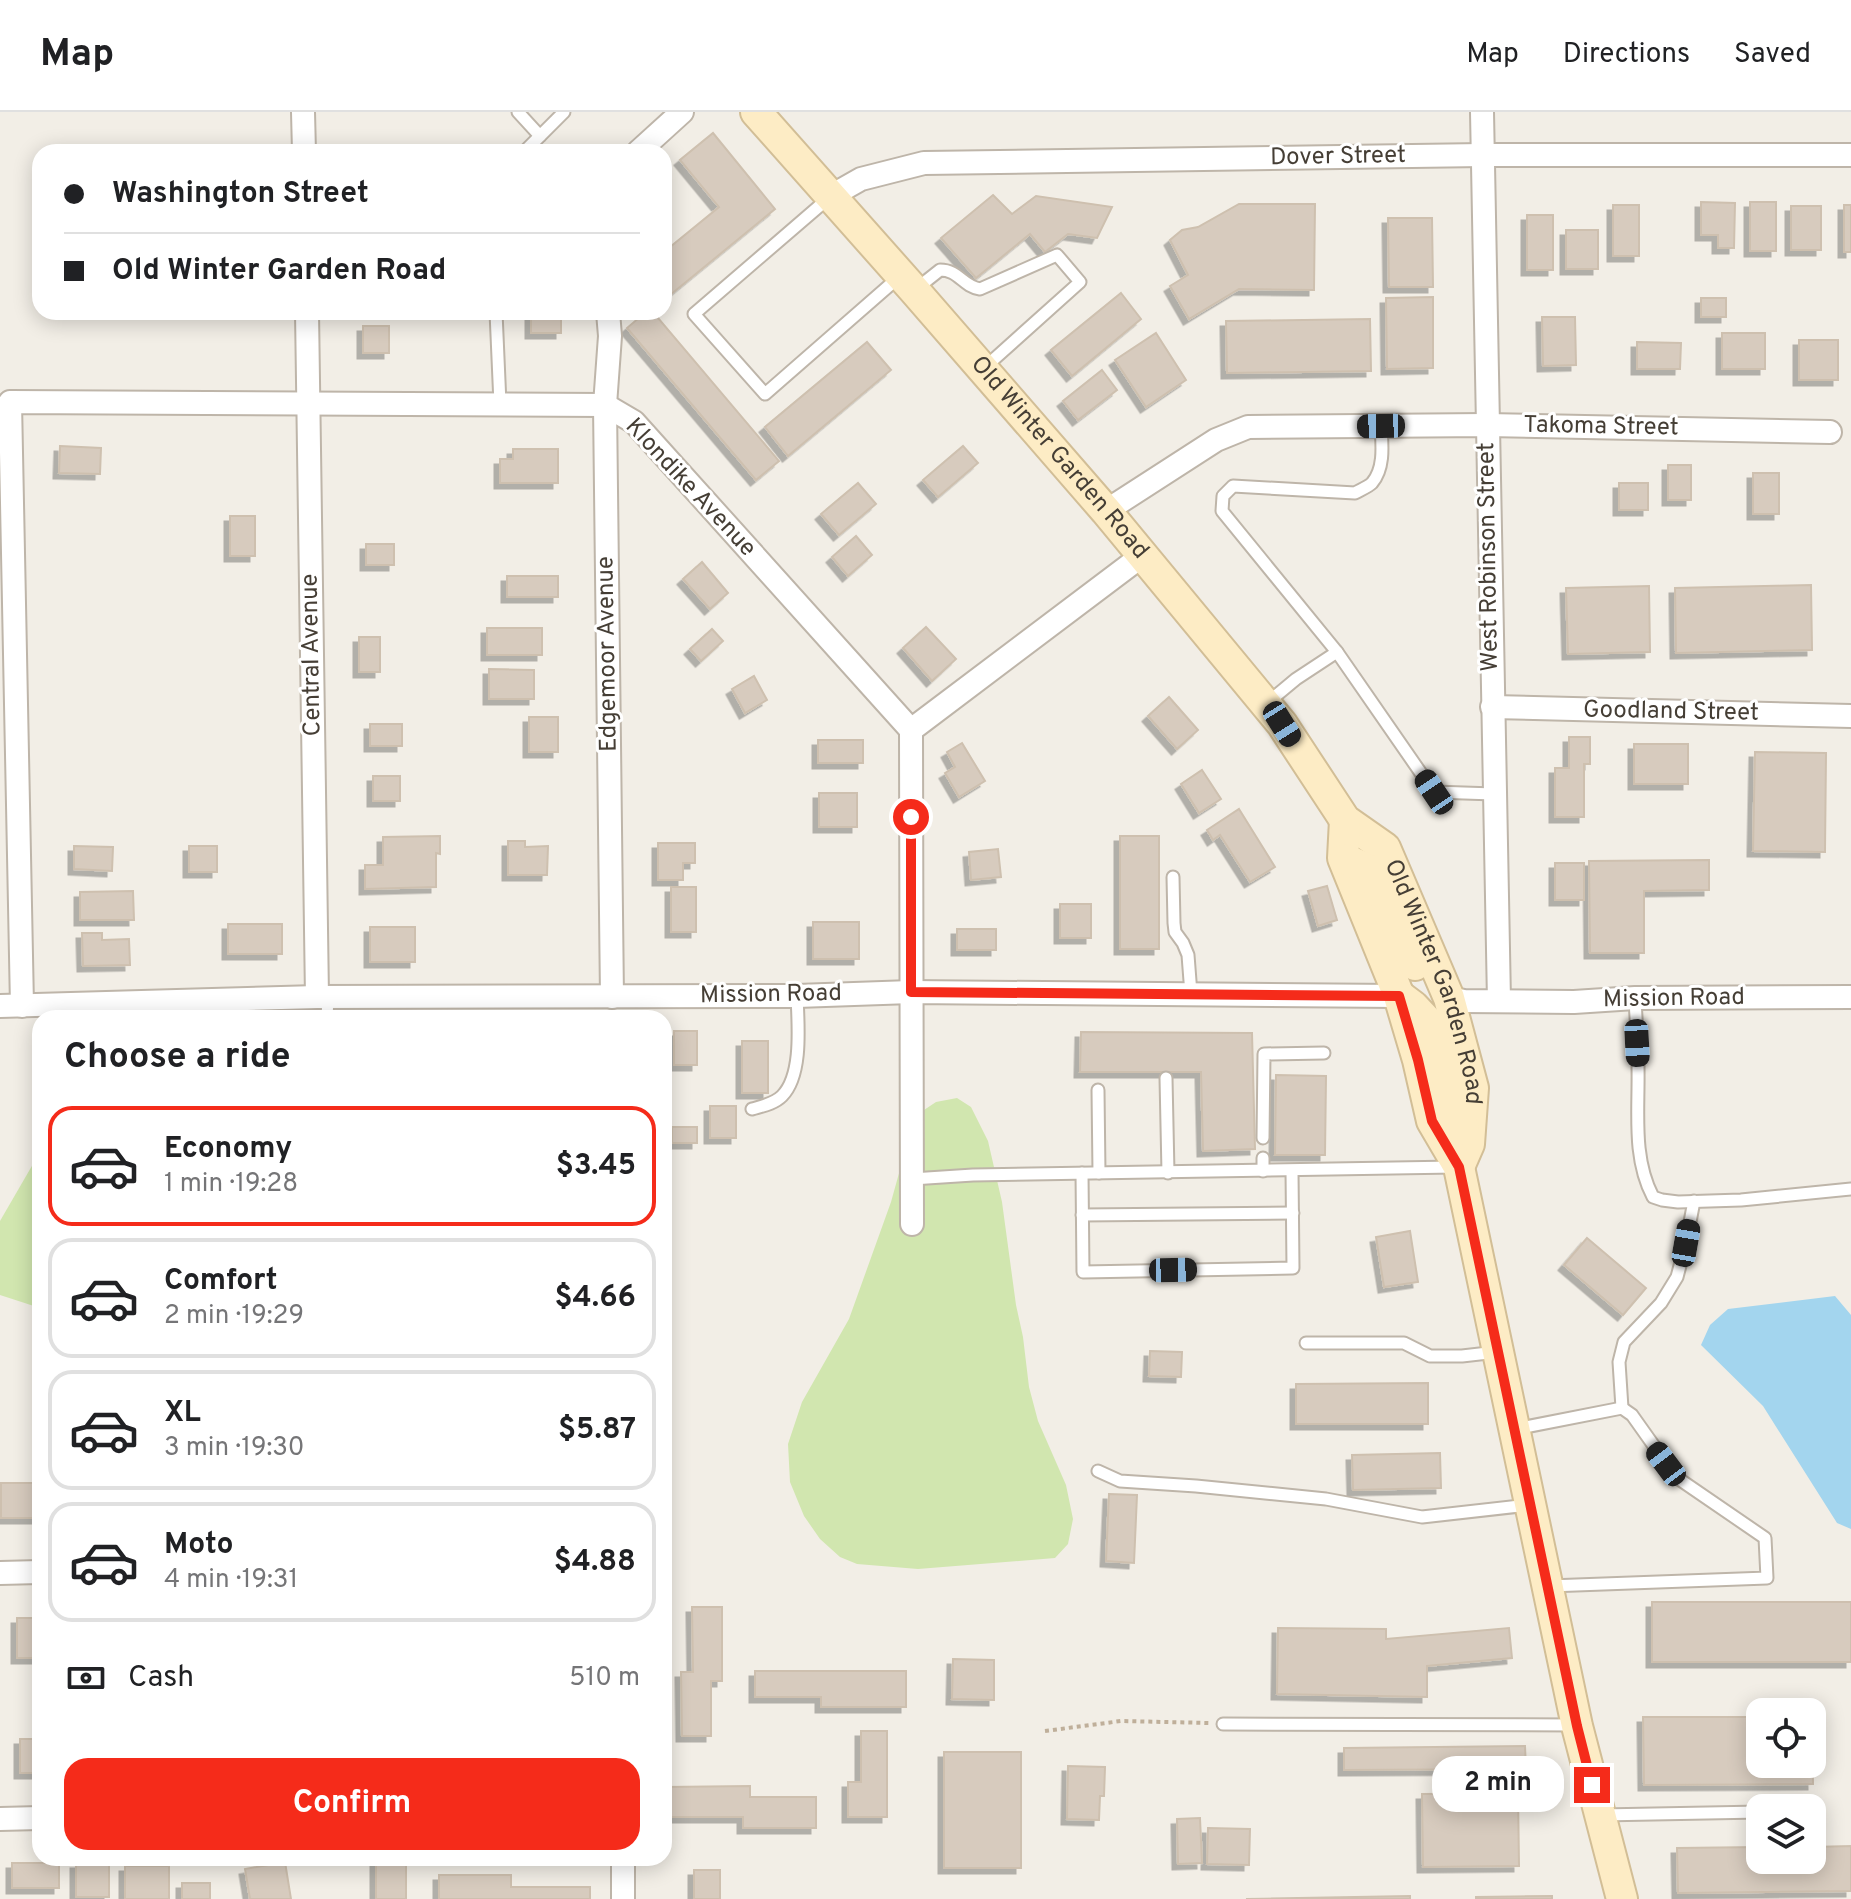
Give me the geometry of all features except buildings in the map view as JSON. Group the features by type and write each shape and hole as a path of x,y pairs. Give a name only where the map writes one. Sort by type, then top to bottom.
{"main road":[{"name":"Old Winter Garden Road","path":"756,112 1143,555 1282,724 1345,820 1385,848 1449,998 1473,1088 1464,1155 1498,1352 1577,1726 1622,1899"},
{"name":"Old Winter Garden Road","path":"1345,820 1343,858 1399,996 1432,1121 1464,1155"},
{"path":"1343,858 1369,870 1419,975 1449,998"}],"street":[{"path":"303,112 304,144"},
{"path":"647,144 682,112"},
{"name":"West Robinson Street","path":"1482,112 1499,1001"},
{"name":"Dover Street","path":"831,196 861,179 924,163 1483,155 1851,155"},
{"name":"Central Avenue","path":"307,320 324,1004"},
{"name":"Edgemoor Avenue","path":"609,320 605,405 612,997"},
{"name":"Klondike Avenue","path":"11,1006 10,402 605,405 634,422 911,730"},
{"name":"Takoma Street","path":"1106,511 1216,440 1248,427 1487,425 1830,432"},
{"path":"912,1224 911,730 1143,555"},
{"name":"Goodland Street","path":"1492,707 1851,716"},
{"name":"Mission Road","path":"11,1006 324,1004 911,992 1399,996"},
{"name":"Mission Road","path":"1449,998 1464,1001 1574,1002 1635,998 1851,997"},
{"path":"0,1573 32,1572"},
{"path":"0,1819 32,1818"},
{"path":"623,1866 623,1899"}],"lane":[{"path":"518,112 540,136"},
{"path":"532,144 564,112"},
{"path":"831,196 694,314 765,394 907,283 940,270 951,270 971,288 980,289 1057,255 1080,282 982,369"},
{"path":"496,320 500,404"},
{"path":"1381,426 1382,456 1378,471 1371,484 1355,493 1233,486 1223,496 1222,511 1337,652 1434,792 1494,794"},
{"path":"1266,704 1296,679 1337,652"},
{"path":"1173,877 1175,932 1188,955 1191,994"},
{"path":"752,1109 783,1096 795,1070 797,996"},
{"path":"1635,998 1638,1148 1645,1181 1653,1197 1662,1200 1741,1200 1851,1189"},
{"path":"1263,1138 1264,1054 1324,1053"},
{"path":"1166,1078 1168,1173"},
{"path":"1098,1090 1099,1173"},
{"path":"912,1179 973,1175 1292,1171 1464,1155"},
{"path":"1263,1158 1263,1171"},
{"path":"1082,1173 1083,1272 1293,1268 1292,1171"},
{"path":"1622,1408 1619,1362 1624,1342 1661,1303 1677,1277 1694,1201"},
{"path":"1082,1215 1293,1213"},
{"path":"1306,1343 1404,1343 1430,1356 1498,1352"},
{"path":"1514,1429 1622,1408 1632,1415 1676,1477 1765,1538 1767,1578 1547,1586"},
{"path":"1098,1471 1120,1481 1326,1499 1422,1517 1530,1505"},
{"path":"1223,1724 1577,1726"},
{"path":"1600,1815 1746,1812"}],"path":[{"path":"1045,1731 1121,1721 1223,1724"}],"green space":[{"path":"957,1098 971,1107 988,1141 1002,1202 1029,1387 1038,1421 1066,1485 1073,1519 1068,1544 1055,1558 918,1569 857,1564 840,1557 820,1539 804,1516 790,1482 788,1444 802,1402 849,1319 891,1202 918,1114 936,1102"},
{"path":"32,1166 32,1305 0,1295 0,1221"}],"water":[{"path":"1835,1296 1851,1315 1851,1529 1837,1523 1763,1406 1701,1345 1710,1325 1728,1309"}],"route":[{"path":"911,817 911,992 1399,996 1432,1121 1459,1167 1592,1785"}]}
